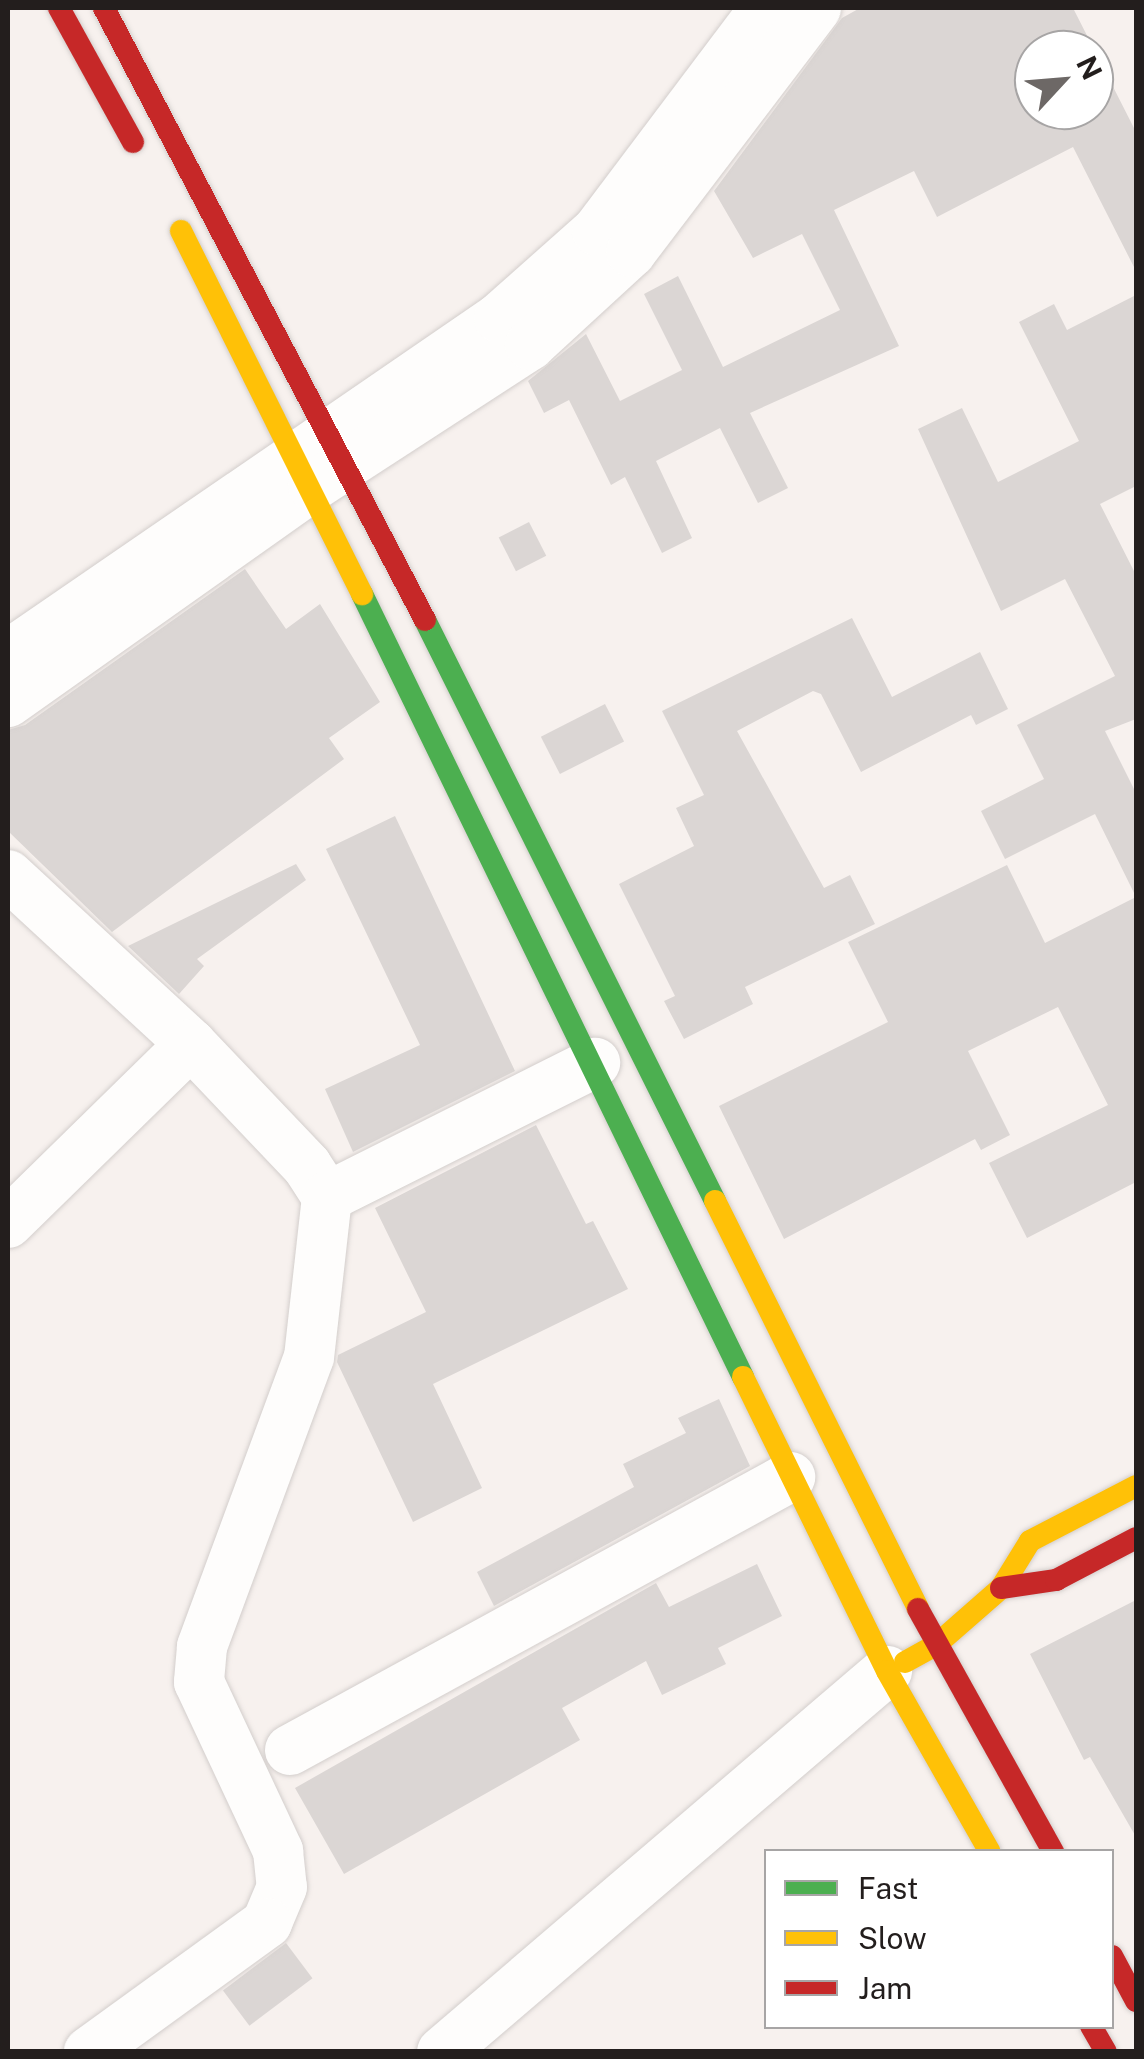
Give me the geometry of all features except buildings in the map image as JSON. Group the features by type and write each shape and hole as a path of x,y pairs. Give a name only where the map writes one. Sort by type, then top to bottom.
{"street":[{"path":"59,8 150,172"},
{"path":"104,8 322,459 596,1063 790,1477 887,1671 988,1849"},
{"path":"8,702 499,318 597,231 764,8"},
{"path":"8,654 322,459 530,344 631,252 816,8"},
{"path":"168,205 322,459 936,1645 1050,1849"},
{"path":"8,875 191,1044 307,1166 327,1197 309,1357 202,1647 199,1682 278,1851 282,1888 267,1923 89,2052"},
{"path":"8,1223 191,1044"},
{"path":"327,1197 596,1063"},
{"path":"290,1750 790,1477"},
{"path":"442,2052 887,1671 936,1645 1001,1588 1030,1541 1136,1486"},
{"path":"1001,1588 1056,1580 1136,1538"},
{"path":"1114,1960 1136,2000"},
{"path":"1093,2029 1106,2052"}],"traffic: fast":[{"path":"362,594 743,1377"},
{"path":"425,620 715,1201"}],"traffic: slow":[{"path":"181,231 362,594"},
{"path":"715,1201 918,1609"},
{"path":"743,1377 887,1671 988,1849"},
{"path":"905,1662 936,1645 1001,1588 1030,1541 1136,1486"}],"traffic: jam":[{"path":"59,8 133,142"},
{"path":"104,8 425,620"},
{"path":"1001,1588 1056,1580 1136,1538"},
{"path":"918,1609 1051,1849"},
{"path":"1114,1960 1136,2001"},
{"path":"1093,2029 1106,2052"}]}
